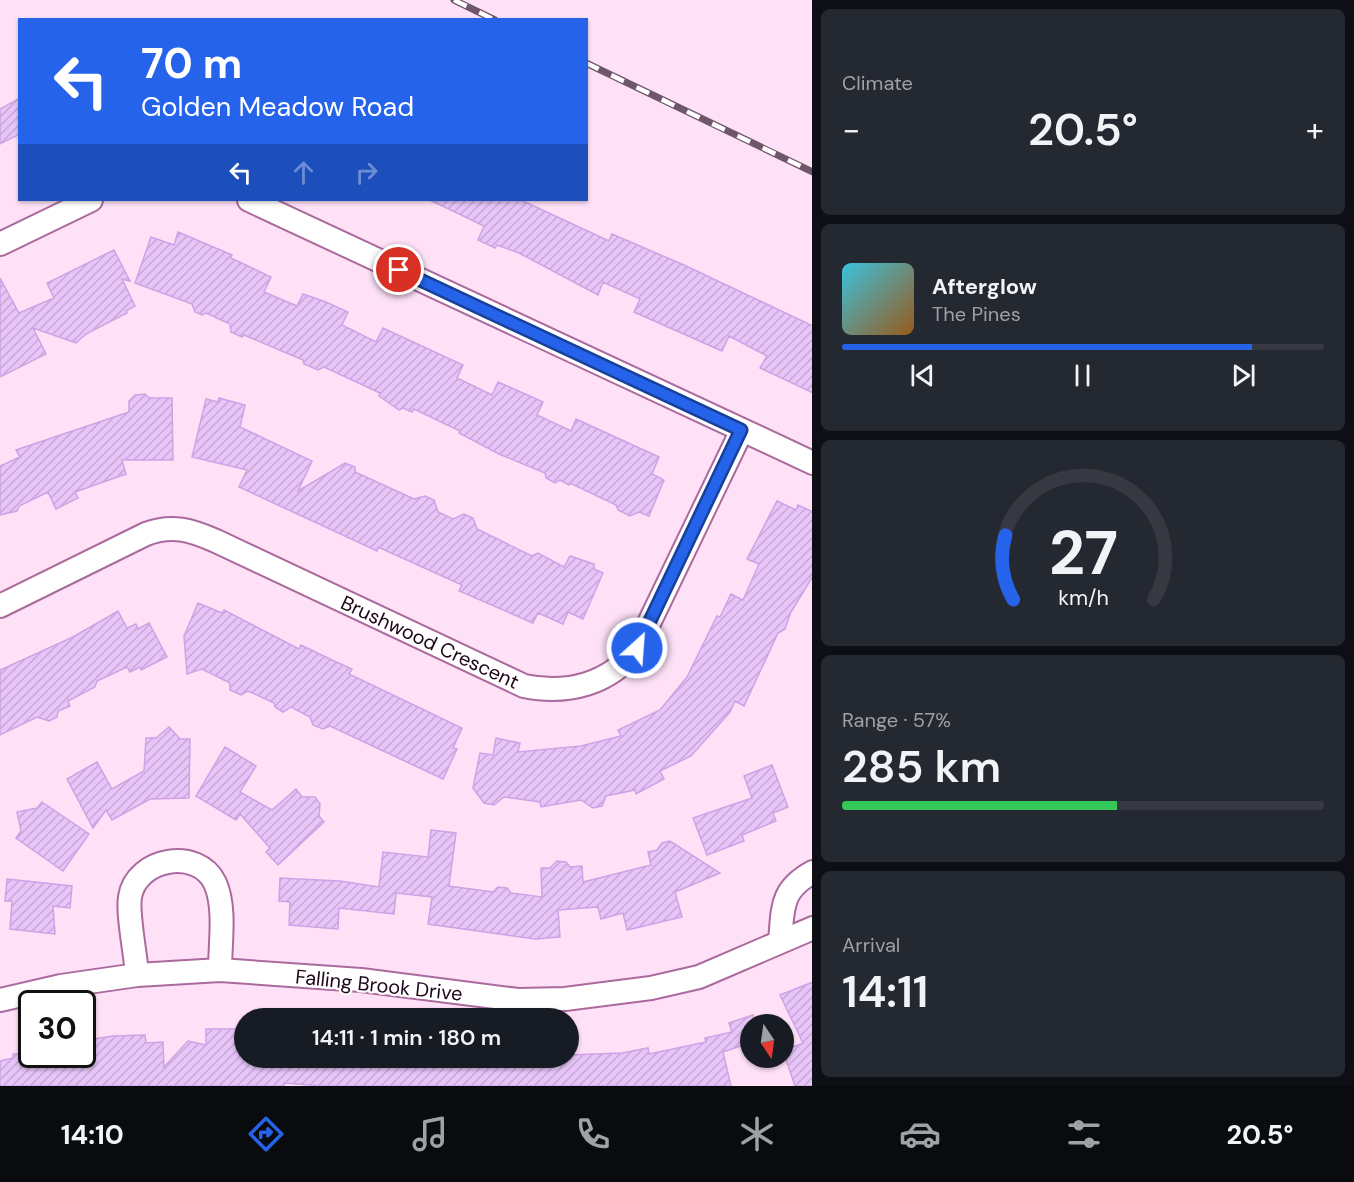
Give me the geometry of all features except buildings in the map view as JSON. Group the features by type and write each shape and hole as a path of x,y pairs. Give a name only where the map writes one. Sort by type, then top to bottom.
{"street":[{"path":"0,244 89,201"},
{"path":"251,201 812,463"},
{"name":"Brushwood Crescent","path":"0,606 146,534 160,528 175,528 193,531 216,541 524,686 545,690 584,685 614,673 637,648 741,430"},
{"path":"137,975 130,896 141,876 158,862 179,861 198,867 214,880 220,894 220,970"},
{"path":"780,942 785,897 795,883 812,873"},
{"name":"Falling Brook Drive","path":"0,1000 61,986 137,975 220,970 361,980 518,1000 565,999 651,988 699,977 812,928"}],"railway":[{"path":"454,0 491,18"},
{"path":"588,64 812,172"}],"route":[{"path":"399,270 741,430 637,648"}]}
